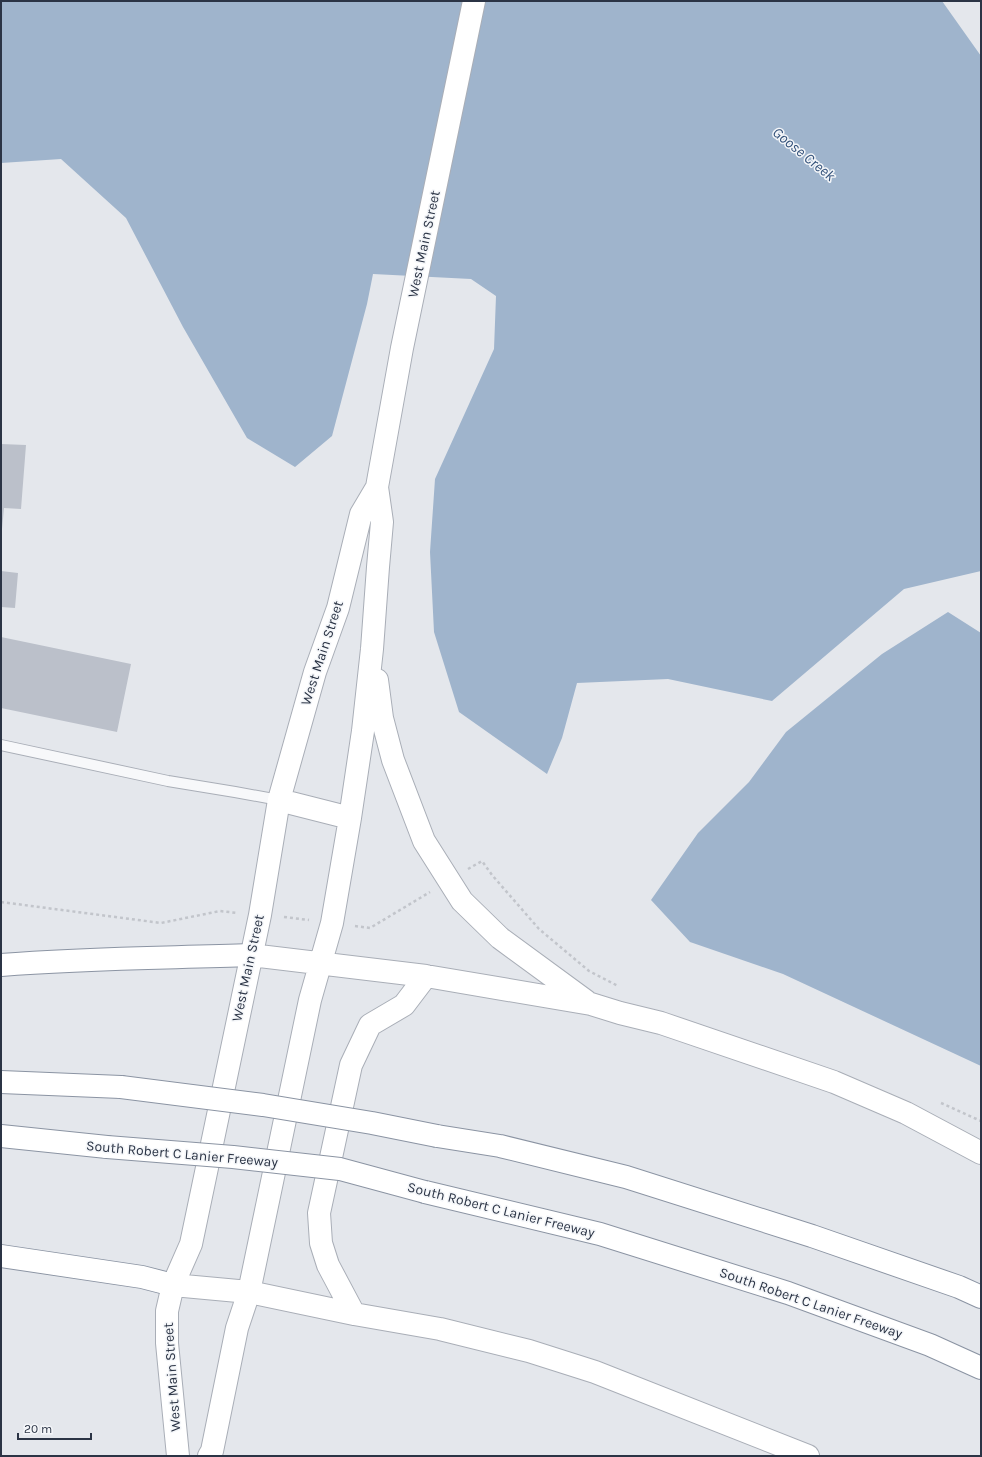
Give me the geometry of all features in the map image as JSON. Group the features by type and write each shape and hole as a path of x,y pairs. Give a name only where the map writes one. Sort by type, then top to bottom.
{"main road":[{"name":"West Main Street","path":"209,1456 212,1451 236,1328 248,1292 310,1000 332,923 363,731 372,649 382,522 377,488 402,348 474,1"},
{"name":"West Main Street","path":"178,1456 167,1343 167,1311 172,1285 190,1244 260,915 279,800 315,672 338,608 361,514 377,488"},
{"path":"372,649 382,718 393,760 424,842 462,901 500,938 591,1004"},
{"path":"279,800 350,818"},
{"path":"1,965 47,961 251,955 426,976 591,1004 661,1023 834,1082 906,1113 981,1153"},
{"path":"354,1314 328,1266 322,1243 319,1212 351,1065 370,1025 404,1005 426,976"},
{"path":"1,1082 121,1087 262,1105 500,1146 626,1177 812,1236 959,1287 981,1297"},
{"name":"South Robert C Lanier Freeway","path":"1,1136 340,1169 425,1192 600,1234 780,1291 930,1345 981,1368"},
{"path":"1,1256 142,1277 172,1285 248,1292 354,1314 440,1329 536,1354 595,1372 808,1456"}],"lane":[{"path":"1,745 168,781 279,800"}],"water":[{"name":"Goose Creek","path":"1,1 942,1 981,56 981,571 904,589 772,701 668,679 577,683 562,738 547,774 459,712 434,632 430,552 435,479 494,349 496,296 471,279 373,274 367,304 332,436 295,467 247,438 183,327 126,218 61,159 1,163"},
{"path":"948,612 981,633 981,1066 783,974 690,942 651,900 698,833 749,782 786,732 882,654"}],"building":[{"path":"1,444 26,445 21,509 4,508 2,529 1,529"},
{"path":"1,571 18,573 15,608 1,607"},
{"path":"1,637 131,664 117,732 1,708"}]}
